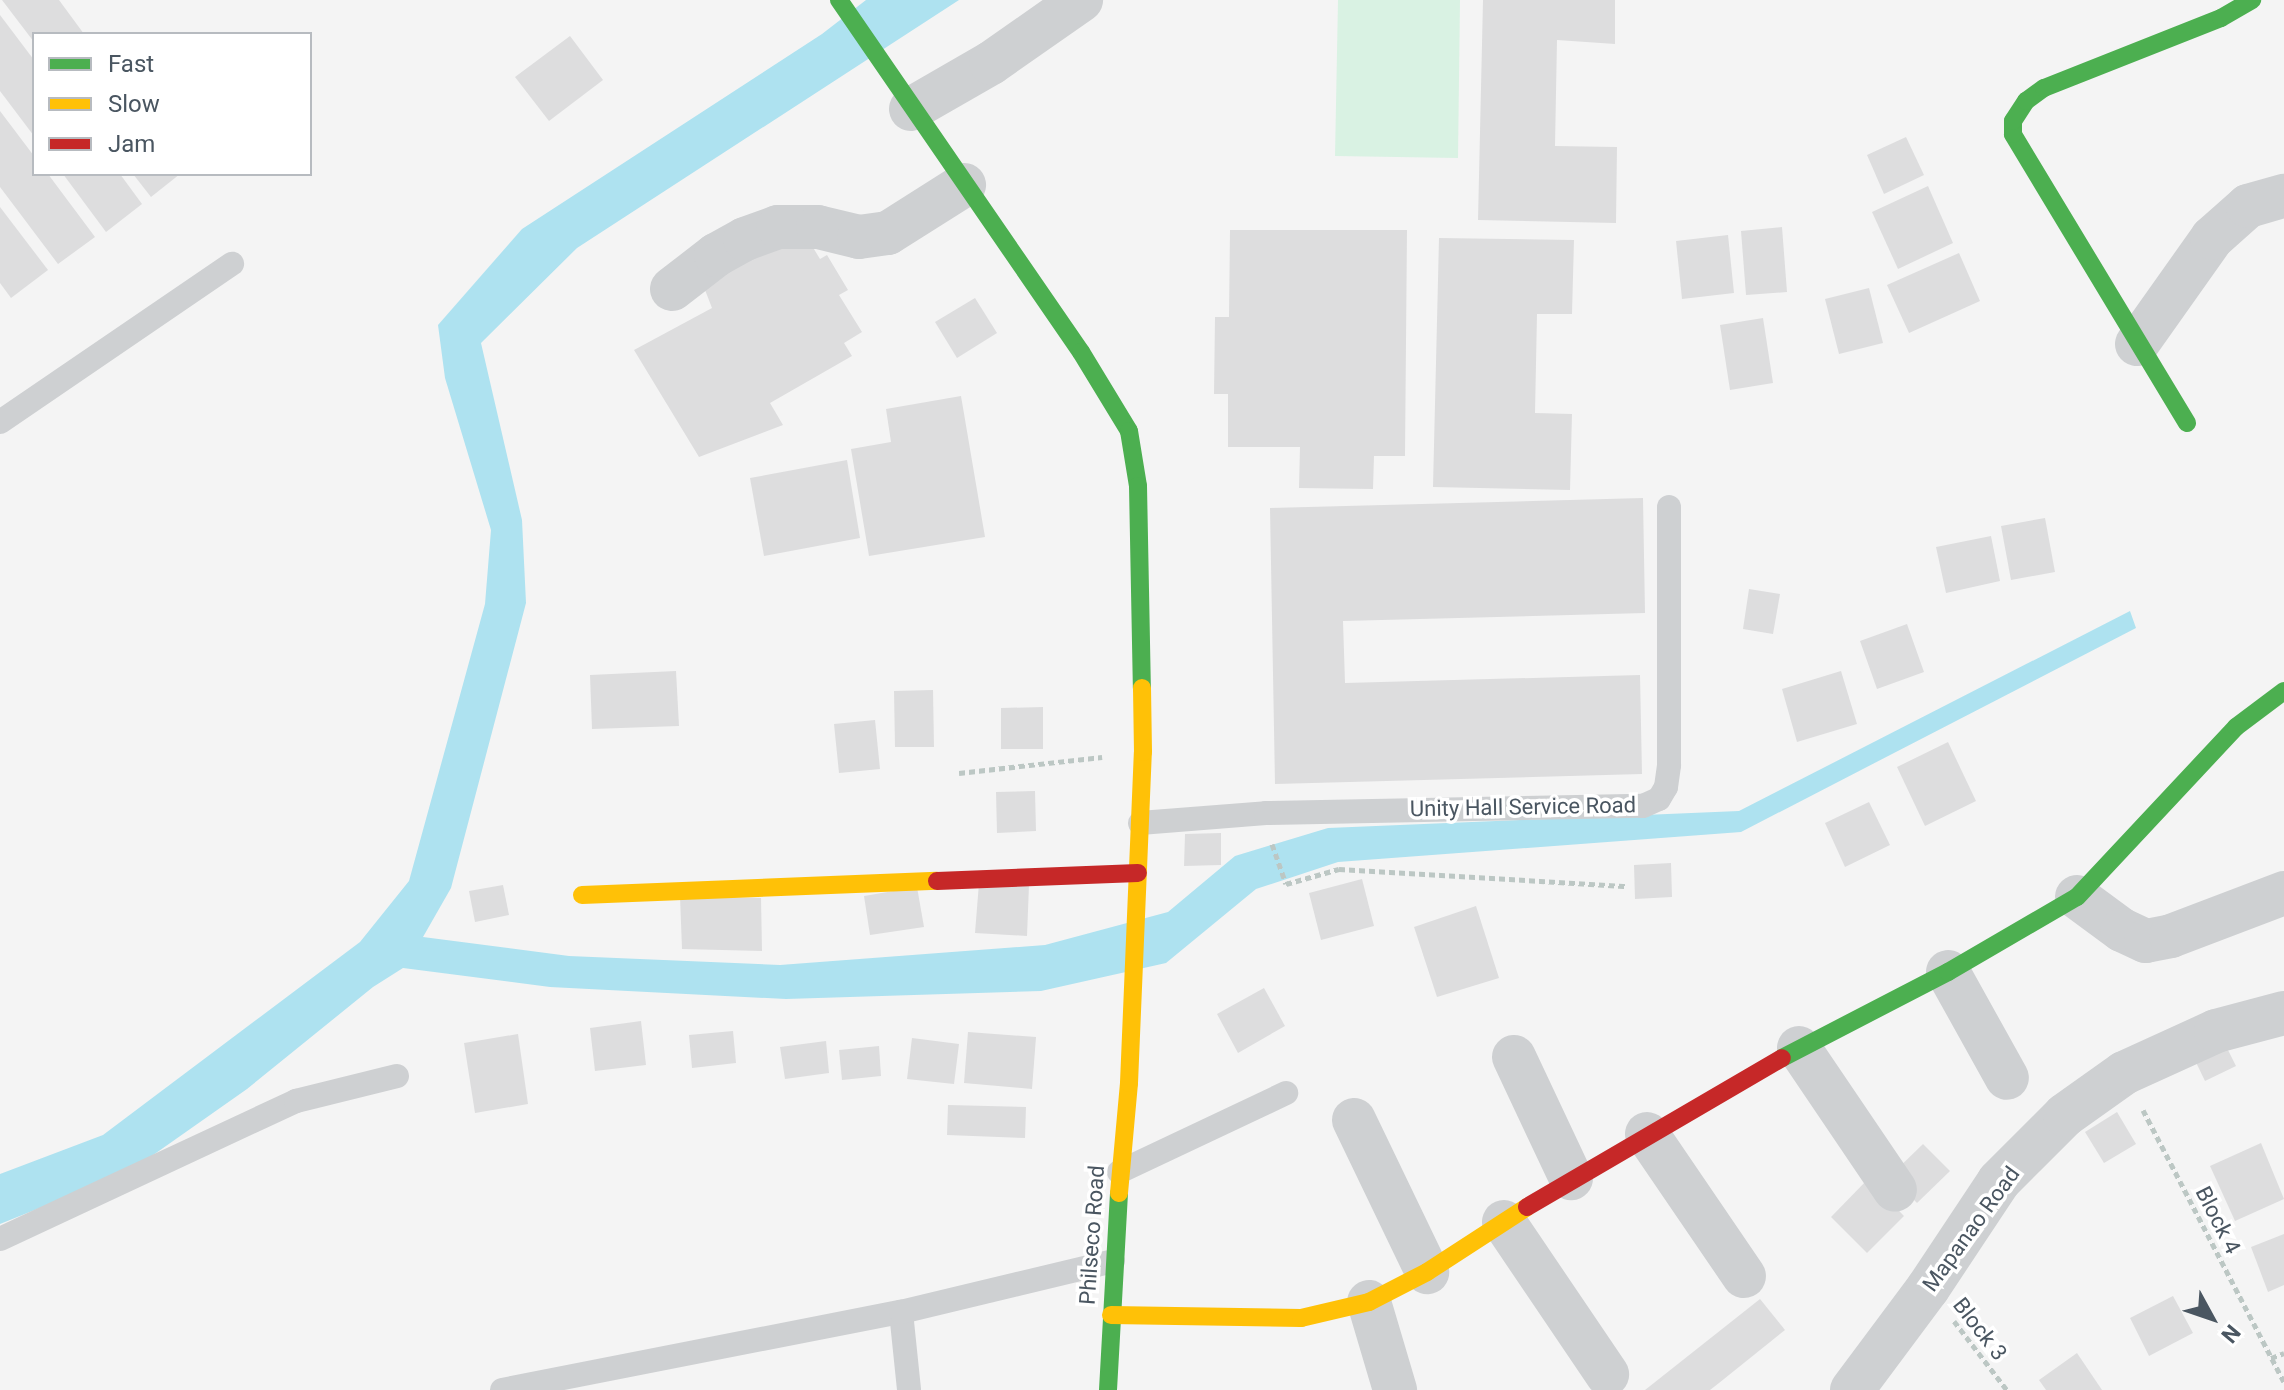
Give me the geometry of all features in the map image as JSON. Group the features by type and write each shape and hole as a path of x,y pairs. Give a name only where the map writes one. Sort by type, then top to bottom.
{"street":[{"name":"Philseco Road","path":"839,0 1090,366 1129,431 1138,486 1143,752 1129,1083 1119,1172 1108,1390"},
{"path":"906,99 991,63 1081,0"},
{"path":"2187,423 2013,134 2013,121 2026,101 2044,88 2221,18 2252,0"},
{"path":"672,289 716,255 778,227 818,227 859,237 888,233 964,185"},
{"path":"2137,344 2212,238 2248,206 2284,196"},
{"path":"1111,1315 1301,1318 1369,1302 1427,1272 1571,1178 1647,1134 1799,1048 1948,972 2077,897 2236,727 2284,691"},
{"path":"582,895 1138,873"},
{"path":"2077,897 2122,930 2146,941 2171,936 2284,893"},
{"path":"1948,972 2007,1078"},
{"name":"Mapanao Road","path":"1852,1390 1928,1288 1999,1181 2065,1115 2124,1073 2216,1031 2284,1013"},
{"path":"1799,1048 1895,1190"},
{"path":"1514,1057 1571,1178"},
{"path":"1354,1120 1427,1272"},
{"path":"1647,1134 1744,1276"},
{"path":"1504,1222 1607,1374"},
{"path":"1369,1302 1395,1390"}],"lane":[{"path":"0,422 232,264"},
{"name":"Unity Hall Service Road","path":"1140,823 1266,813 1643,806 1659,799 1666,787 1669,765 1669,507"},
{"path":"0,1239 296,1101 397,1076"},
{"path":"1119,1172 1286,1093"},
{"path":"502,1390 901,1312 1113,1261"},
{"path":"901,1312 909,1390"}],"path":[{"path":"959,773 1143,752"},
{"path":"1270,837 1286,884 1339,869 1627,886"},
{"name":"Block 4","path":"2124,1073 2284,1382"},
{"name":"Block 3","path":"1928,1288 2007,1390"},
{"path":"2271,1358 2284,1353"}],"green space":[{"path":"1338,0 1460,0 1458,158 1335,156"}],"water":[{"path":"866,0 959,0 577,248 481,343 522,520 526,603 451,888 423,937 569,956 780,965 1045,945 1168,912 1235,856 1328,828 1739,811 2130,611 2136,628 1741,832 1338,862 1256,889 1166,963 1041,991 786,999 550,987 403,968 373,987 247,1089 129,1172 0,1224 0,1174 103,1135 360,942 409,881 485,604 491,530 445,378 438,325 522,229 822,34"}],"building":[{"path":"2,0 59,0 83,32 32,32 32,39"},
{"path":"1483,0 1615,0 1615,44 1557,40 1555,146 1617,147 1616,223 1478,220"},
{"path":"0,15 32,57 32,133 0,91"},
{"path":"570,36 603,80 549,121 515,77"},
{"path":"0,111 32,153 32,176 49,176 95,237 58,264 0,187"},
{"path":"1906,137 1924,175 1884,194 1867,155"},
{"path":"64,176 121,176 142,204 106,232"},
{"path":"135,176 177,176 151,197"},
{"path":"1928,186 1953,243 1898,269 1872,212"},
{"path":"0,207 48,270 11,298 0,283"},
{"path":"1782,227 1787,292 1746,295 1741,231"},
{"path":"1230,230 1407,230 1405,456 1374,456 1373,489 1299,488 1300,447 1228,447 1228,394 1214,394 1215,317 1229,317"},
{"path":"1728,235 1734,293 1682,299 1676,241"},
{"path":"806,236 820,259 827,255 848,290 839,295 862,332 844,343 852,356 770,403 783,425 699,457 634,350 712,308 700,277"},
{"path":"1439,238 1574,240 1572,314 1537,314 1535,413 1572,414 1570,490 1433,487"},
{"path":"1959,253 1980,301 1909,333 1887,285"},
{"path":"1869,288 1883,343 1839,354 1825,299"},
{"path":"975,298 997,333 957,358 935,322"},
{"path":"1763,318 1773,383 1730,390 1720,325"},
{"path":"961,396 985,537 869,556 851,449 891,442 886,409"},
{"path":"847,460 860,538 764,556 750,478"},
{"path":"1643,498 1645,613 1343,621 1345,683 1640,675 1642,774 1275,784 1270,508"},
{"path":"2045,518 2055,572 2011,580 2001,526"},
{"path":"1991,536 2000,581 1946,593 1936,547"},
{"path":"1749,589 1780,594 1773,634 1743,629"},
{"path":"1907,624 1924,672 1877,689 1860,641"},
{"path":"676,671 679,726 592,729 590,675"},
{"path":"1841,671 1857,724 1797,742 1782,689"},
{"path":"933,690 934,747 895,747 894,691"},
{"path":"1043,707 1043,749 1001,749 1001,708"},
{"path":"875,720 880,769 839,773 834,724"},
{"path":"1948,742 1976,801 1925,826 1897,767"},
{"path":"1035,791 1036,831 997,833 996,792"},
{"path":"1869,802 1890,845 1845,867 1825,823"},
{"path":"1221,833 1221,865 1184,866 1185,834"},
{"path":"1671,863 1672,897 1635,899 1634,865"},
{"path":"1362,879 1374,926 1321,940 1309,893"},
{"path":"979,883 1029,885 1027,936 975,933"},
{"path":"503,885 509,915 475,922 469,891"},
{"path":"917,887 924,927 870,935 864,896"},
{"path":"680,896 761,898 762,951 682,949"},
{"path":"1476,906 1499,978 1437,997 1414,927"},
{"path":"1264,988 1285,1026 1238,1053 1217,1014"},
{"path":"641,1021 646,1065 595,1071 590,1028"},
{"path":"733,1031 736,1063 692,1068 689,1035"},
{"path":"968,1032 1036,1037 1032,1089 964,1083"},
{"path":"518,1034 528,1104 475,1113 464,1043"},
{"path":"912,1038 959,1044 954,1084 907,1079"},
{"path":"2223,1040 2236,1066 2205,1081 2192,1054"},
{"path":"826,1041 829,1073 785,1079 780,1047"},
{"path":"879,1046 881,1076 842,1080 839,1050"},
{"path":"948,1105 1026,1107 1025,1138 947,1135"},
{"path":"2117,1112 2136,1144 2104,1163 2085,1132"},
{"path":"2261,1143 2284,1199 2235,1221 2210,1166"},
{"path":"1923,1144 1950,1171 1917,1203 1890,1176"},
{"path":"1868,1179 1904,1216 1867,1253 1831,1217"},
{"path":"2284,1234 2284,1285 2268,1292 2251,1247"},
{"path":"2173,1296 2193,1333 2149,1356 2130,1318"},
{"path":"1760,1299 1785,1330 1719,1383 1710,1390 1645,1390"},
{"path":"2077,1353 2102,1390 2046,1390 2039,1380"}],"traffic: fast":[{"path":"839,0 1081,352 1129,431 1138,486 1142,688"},
{"path":"2187,423 2013,134 2013,121 2026,101 2044,88 2221,18 2252,0"},
{"path":"1782,1058 1948,972 2077,897 2236,727 2284,691"},
{"path":"1108,1390 1119,1193"}],"traffic: slow":[{"path":"1119,1193 1129,1083 1143,752 1142,688"},
{"path":"582,895 937,881"},
{"path":"1111,1315 1301,1318 1369,1302 1427,1272 1527,1207"}],"traffic: jam":[{"path":"937,881 1138,873"},
{"path":"1527,1207 1782,1058"}]}
